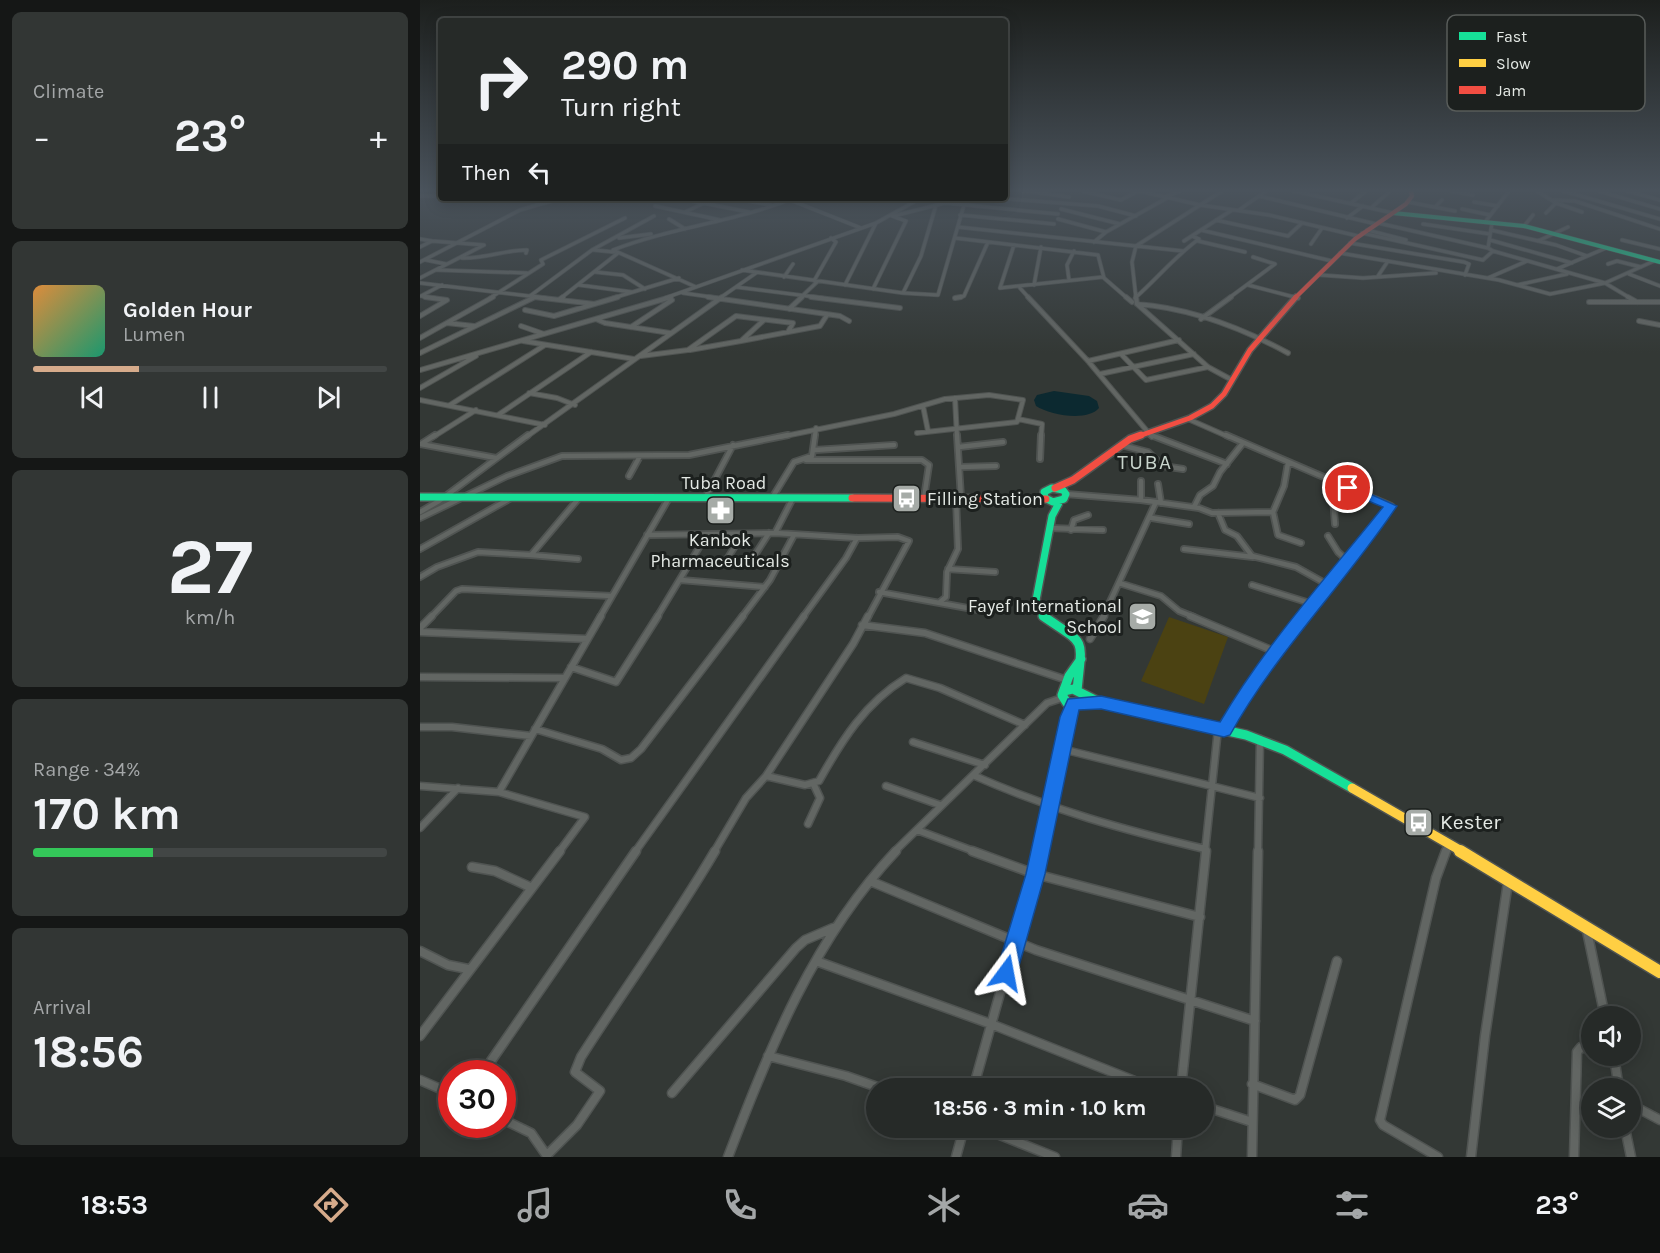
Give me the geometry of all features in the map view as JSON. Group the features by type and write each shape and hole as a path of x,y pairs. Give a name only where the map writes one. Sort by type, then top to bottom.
{"street":[{"path":"422,261 455,245"},
{"path":"420,278 484,245"},
{"path":"420,338 501,292 543,264 542,260 553,252 568,245"},
{"path":"530,296 602,245"},
{"path":"616,253 614,249 626,245"},
{"path":"420,370 683,293 812,245"},
{"path":"789,309 804,296 815,281 834,245"},
{"path":"845,285 865,245"},
{"path":"873,289 894,245"},
{"path":"903,293 917,266 924,245"},
{"path":"742,270 903,293 938,295 952,245"},
{"path":"955,298 964,296 987,245"},
{"path":"1103,277 1020,288 1002,289 999,286 1014,245 1074,251 1098,255 1103,277 1132,303"},
{"path":"1125,245 1183,251"},
{"path":"1135,298 1192,245"},
{"path":"1215,245 1245,252"},
{"path":"1264,245 1332,261"},
{"path":"976,1078 1014,940 1035,874 1081,659 1081,645 1077,638 1043,616 1036,600 1052,516 1065,493 1077,479 1120,444 1188,419 1211,406 1261,337 1348,245"},
{"path":"1363,245 1464,261 1469,264 1465,274"},
{"path":"1415,245 1481,260 1485,260 1493,252"},
{"path":"1474,245 1605,284 1637,303"},
{"path":"1508,245 1572,263"},
{"path":"1551,245 1587,256"},
{"path":"1595,245 1657,262"},
{"path":"1643,245 1660,249"},
{"path":"1136,246 1132,262 1137,304 1208,367 1232,380"},
{"path":"1034,285 1041,248"},
{"path":"1557,269 1606,248"},
{"path":"460,258 481,259 520,249 526,250 526,254"},
{"path":"592,250 616,253 696,287"},
{"path":"1070,280 1066,272 1070,255 1074,251"},
{"path":"560,299 616,253"},
{"path":"1340,253 1465,274 1550,294 1605,284 1657,262"},
{"path":"1201,319 1275,264 1253,256"},
{"path":"422,261 446,264"},
{"path":"1371,275 1380,275 1388,261"},
{"path":"1484,279 1527,261"},
{"path":"1608,264 1617,261 1641,267"},
{"path":"784,277 793,264"},
{"path":"436,270 528,273"},
{"path":"595,272 623,275 645,289"},
{"path":"420,512 446,498 467,478 575,405 637,357 756,273"},
{"path":"1320,276 1368,279 1436,273"},
{"path":"1516,286 1569,274"},
{"path":"1629,274 1660,286"},
{"path":"525,310 551,316 679,278"},
{"path":"621,289 629,280"},
{"path":"420,283 595,304"},
{"path":"420,296 442,285"},
{"path":"579,285 634,292"},
{"path":"1248,285 1298,298"},
{"path":"736,287 900,308"},
{"path":"1020,288 1088,361 1153,438 1168,440 1227,464"},
{"path":"683,293 844,317 849,321"},
{"path":"420,296 447,300 420,316"},
{"path":"420,353 537,297"},
{"path":"608,300 618,313"},
{"path":"631,327 672,300"},
{"path":"1588,302 1660,302"},
{"path":"1137,304 1177,310 1261,337 1288,353"},
{"path":"520,341 637,357 820,326 826,315"},
{"path":"688,350 731,317 793,323 788,332"},
{"path":"596,319 670,333"},
{"path":"741,341 764,320"},
{"path":"1639,321 1660,326"},
{"path":"447,323 475,326"},
{"path":"521,326 544,334"},
{"path":"1088,361 1179,340"},
{"path":"450,405 546,345"},
{"path":"420,388 483,352"},
{"path":"498,414 591,352"},
{"path":"1100,375 1194,354"},
{"path":"1122,355 1143,379 1148,380 1208,367"},
{"path":"529,393 557,398 575,405"},
{"path":"420,518 523,470 562,456 689,455 954,398 989,395 1023,400 1017,422 916,433"},
{"path":"940,602 946,597 948,568 958,549 958,498 961,467 954,398"},
{"path":"420,400 545,424"},
{"path":"923,406 928,431"},
{"path":"420,444 476,410"},
{"path":"1018,419 1042,424 1040,459"},
{"path":"1181,1078 1200,918 1211,787 1221,729 1276,652 1391,506 1188,419"},
{"path":"806,460 815,450 816,428"},
{"path":"959,447 1003,442"},
{"path":"1194,507 1202,492 1213,486 1243,443"},
{"path":"420,444 496,458"},
{"path":"1120,444 1148,452 1163,466 1183,469"},
{"path":"705,498 733,445"},
{"path":"815,450 894,445"},
{"path":"629,476 640,456"},
{"path":"772,498 794,462 806,460 927,462 924,498"},
{"path":"1288,463 1284,486 1273,512 1278,535 1300,543"},
{"path":"961,467 996,466"},
{"path":"1052,516 1046,497 1056,488 1077,479"},
{"path":"1141,481 1141,500"},
{"path":"1090,639 1111,603 1133,550 1152,518 1158,502 1158,484"},
{"path":"1335,524 1333,497 1343,486"},
{"path":"1056,488 1065,493 1158,502 1218,513 1273,512"},
{"name":"Tuba Road","path":"420,497 1046,497 1060,501"},
{"path":"420,549 512,497"},
{"path":"531,555 579,498"},
{"path":"499,792 669,498"},
{"path":"753,558 772,533 793,498"},
{"path":"1218,513 1225,530 1237,536 1247,552 1255,557"},
{"path":"1071,530 1076,518 1088,515"},
{"path":"1152,518 1189,524"},
{"path":"1050,528 1103,530"},
{"path":"516,1126 531,1133 547,1156 562,1143 585,1116 600,1091 575,1072 581,1057 642,961 682,907 746,798 766,776 853,644 908,539 772,533 706,536 647,535"},
{"path":"727,559 742,535"},
{"path":"420,728 452,727 533,733 602,749 614,758 630,758 641,749 765,587 794,535"},
{"path":"571,668 616,682 620,680 706,536"},
{"path":"1328,536 1338,552 1349,562"},
{"path":"492,1060 668,804 846,558 857,538"},
{"path":"1184,549 1255,557 1296,567 1330,586"},
{"path":"420,577 446,563 477,552 578,559"},
{"path":"948,568 995,572"},
{"path":"681,580 765,587"},
{"path":"1119,583 1161,596 1179,610 1276,652"},
{"path":"1252,585 1314,604"},
{"path":"420,628 456,591 462,589 612,597"},
{"path":"879,592 984,611"},
{"path":"862,625 926,633 1067,680"},
{"path":"420,633 587,639"},
{"path":"1067,680 1081,659"},
{"path":"420,676 564,678"},
{"path":"814,785 825,773 845,734 868,712 883,692 906,678 940,688 1025,724"},
{"path":"1067,680 1072,697"},
{"path":"728,1157 768,1056 834,927 870,881 940,805 975,777 1050,701 1072,697 1260,739 1300,758 1449,843 1660,972"},
{"path":"1252,1157 1260,739"},
{"path":"913,742 985,765"},
{"path":"1062,749 1260,798"},
{"path":"766,776 814,785"},
{"path":"975,777 1050,807 1120,828 1205,849"},
{"path":"808,824 820,798 814,785"},
{"path":"420,786 499,792 585,817 468,969 438,1015 420,1036"},
{"path":"886,786 940,805"},
{"path":"420,828 458,788"},
{"path":"917,830 1035,874 1200,918"},
{"path":"1438,1157 1383,1125 1380,1114 1436,878 1449,843"},
{"path":"472,867 495,870 532,888"},
{"path":"1472,1157 1485,1036 1508,878"},
{"path":"870,881 1098,972 1256,1021"},
{"path":"1586,926 1603,1006"},
{"path":"672,1093 796,948 806,940 834,927"},
{"path":"420,951 448,965 468,969"},
{"path":"816,961 991,1024 1127,1078"},
{"path":"1252,1084 1295,1100 1300,1095 1337,961"},
{"path":"1574,1157 1577,1052 1581,1047"},
{"path":"768,1056 866,1083"},
{"path":"420,1080 438,1088"},
{"path":"1214,1110 1252,1122"},
{"path":"1641,1110 1660,1120"},
{"path":"956,1157 961,1138"},
{"path":"1007,1138 1055,1157"},
{"path":"1176,1157 1177,1138"},
{"path":"1626,1138 1631,1157"}],"shaded area":[{"path":"1169,617 1228,637 1204,704 1141,681"}],"water":[{"path":"1054,391 1089,396 1097,401 1099,408 1086,415 1068,416 1036,406 1034,400 1037,395"}],"traffic: fast":[{"path":"1596,245 1660,262"},
{"path":"1052,488 1063,490 1066,494 1064,499 1053,502 1045,498 1044,492 1052,488"},
{"path":"420,497 852,498"},
{"path":"1060,501 1052,516 1036,600 1043,616 1077,638 1081,645 1077,691"},
{"path":"1081,659 1069,676 1062,695 1067,703 1101,703 1246,735 1285,750 1352,788"},
{"path":"1065,691 1073,689 1097,701"}],"traffic: slow":[{"path":"1352,788 1508,878 1660,972"}],"traffic: jam":[{"path":"1055,488 1073,480 1130,439 1190,418 1212,406 1224,394 1250,350 1297,296 1349,245"},
{"path":"852,498 1046,499"}],"place":[{"name":"Filling Station","path":"906,499"},
{"name":"Kanbok Pharmaceuticals","path":"720,511"},
{"name":"Fayef International School","path":"1143,616"},
{"name":"Kester","path":"1419,822"}],"district":[{"name":"TUBA","path":"1145,462"}],"route":[{"path":"1006,973 1035,874 1069,717 1074,704 1078,701 1101,703 1224,730 1243,696 1391,506 1348,488"}]}
